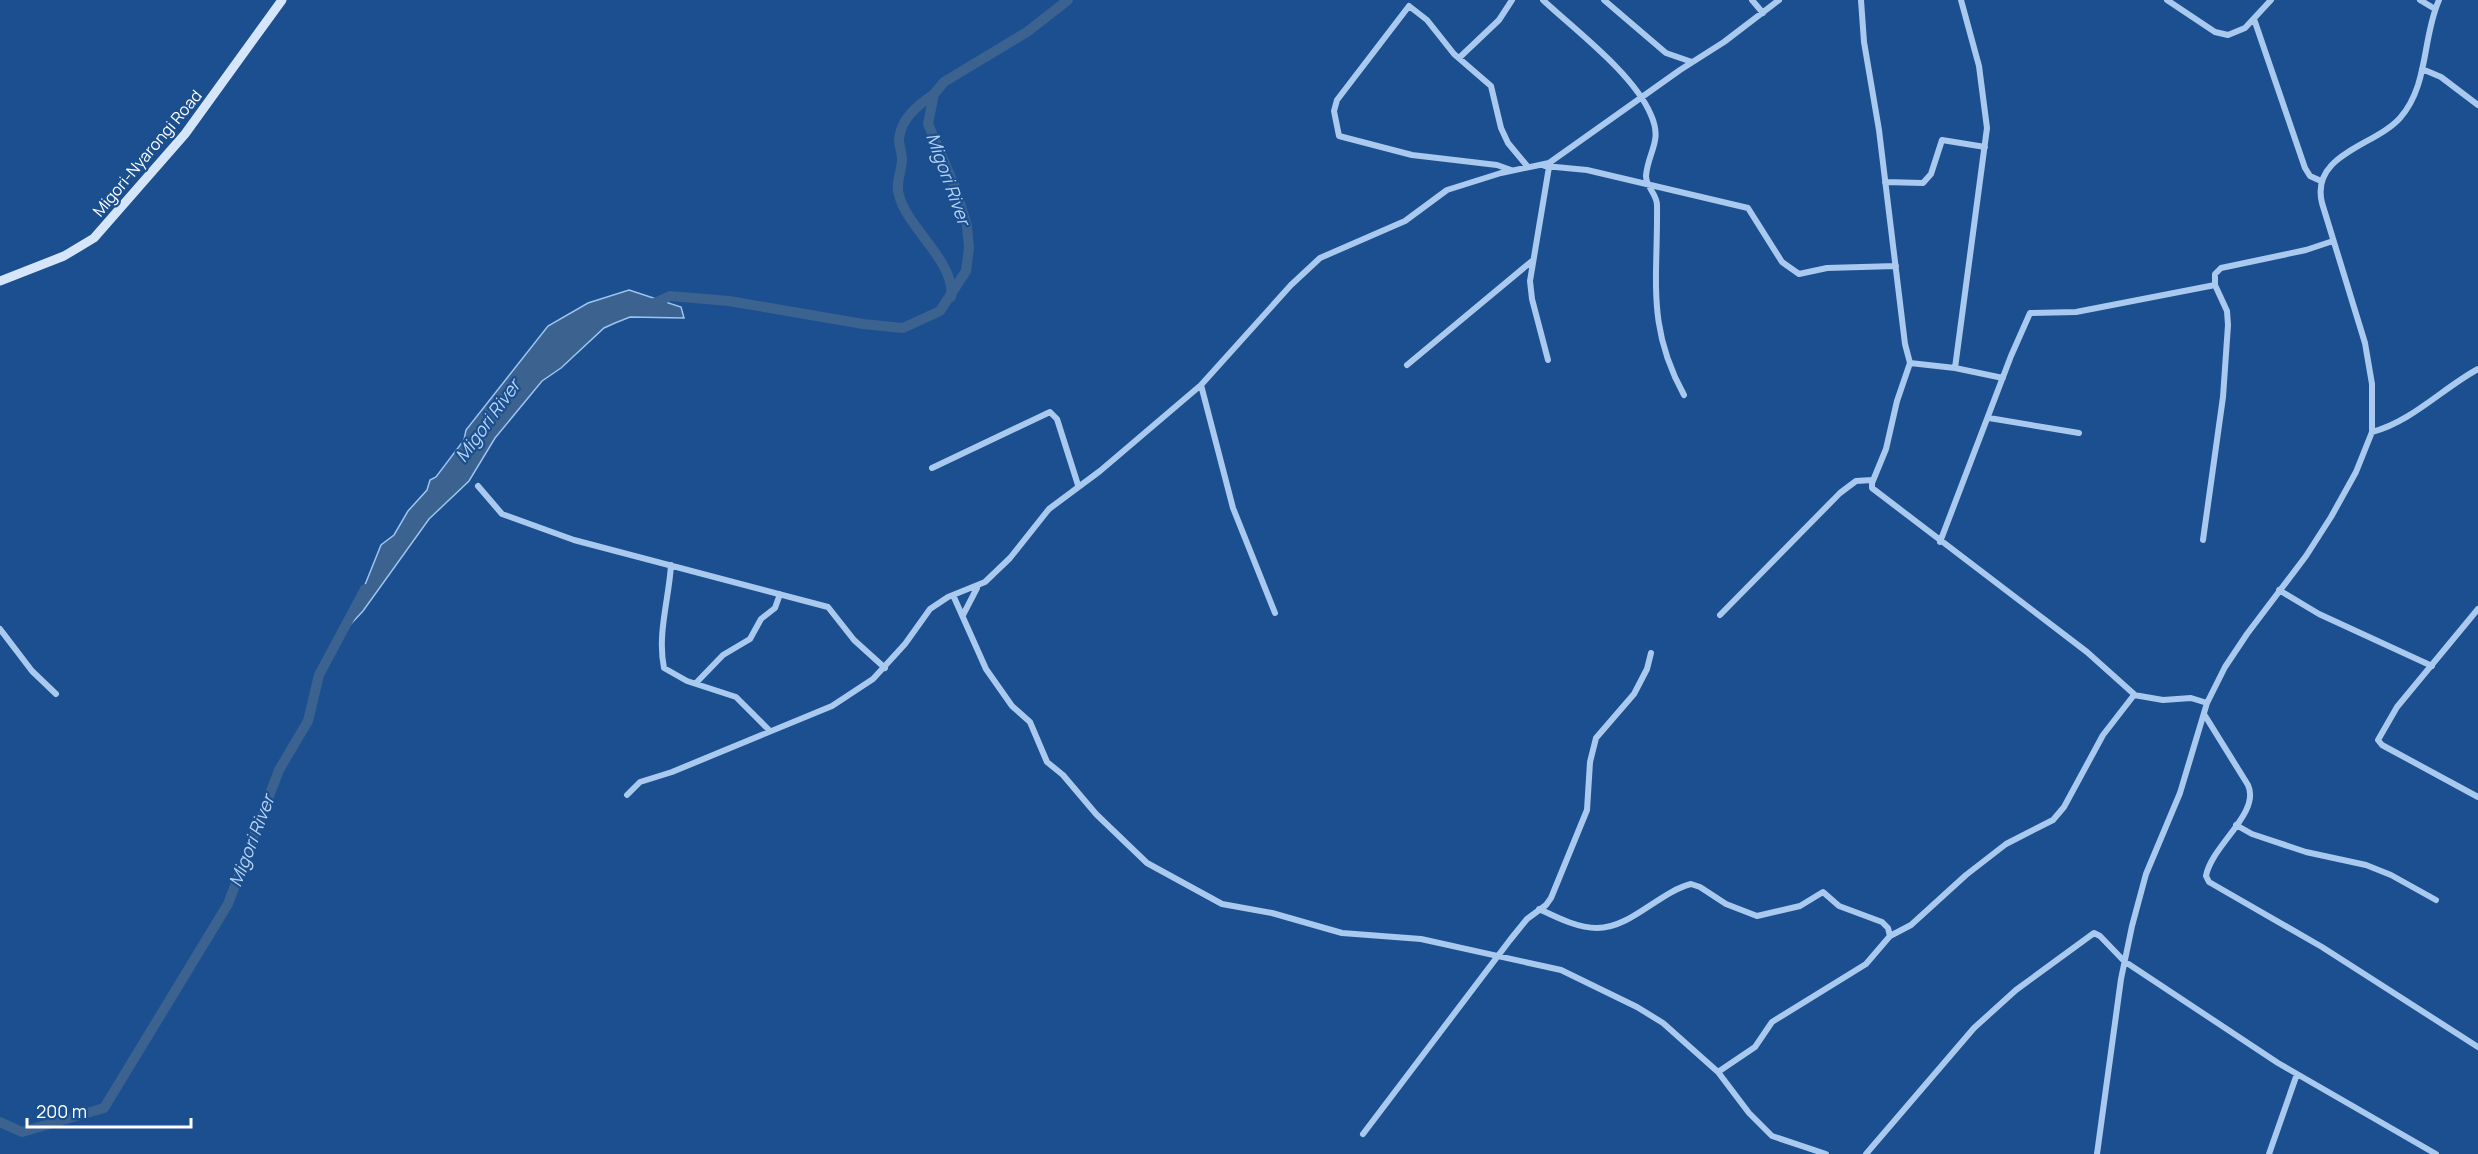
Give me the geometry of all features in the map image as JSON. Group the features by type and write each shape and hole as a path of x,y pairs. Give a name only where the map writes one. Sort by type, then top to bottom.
{"street":[{"name":"Migori-Nyarongi Road","path":"0,281 64,256 94,238 185,134 282,0"},
{"path":"1459,58 1499,20 1512,0"},
{"path":"1543,0 1584,36 1642,99 1657,130 1657,141 1646,177 1657,205 1654,279 1657,322 1666,361 1684,395"},
{"path":"1604,0 1666,53 1692,62"},
{"path":"1752,0 1763,12"},
{"path":"963,615 977,588 1010,558 1049,509 1078,485 1100,471 1201,385 1302,273 1320,258 1405,220 1447,190 1512,170 1549,163 1724,42 1779,0"},
{"path":"1862,0 1864,42 1879,130 1893,254 1905,344 1910,363 1897,401 1886,449 1871,486 1875,492 1940,542 2087,652 2135,695 2163,700 2191,699 2207,703"},
{"path":"1955,368 1987,128 1984,96 1960,0"},
{"path":"2168,0 2219,34 2234,34 2254,19 2271,0"},
{"path":"2420,0 2435,9"},
{"path":"2097,1154 2124,961 2146,874 2180,793 2207,703 2225,668 2279,590 2307,556 2340,502 2356,472 2372,432 2373,396 2366,350 2320,196 2321,181 2335,161 2394,124 2412,102 2439,0"},
{"path":"1512,170 1497,165 1402,153 1345,138 1337,132 1334,111 1337,100 1409,6 1421,14 1459,58 1493,88 1501,128 1508,143 1528,167"},
{"path":"2254,19 2302,160 2310,176 2321,181"},
{"path":"2422,69 2441,77 2478,105"},
{"path":"1885,182 1923,183 1931,174 1942,140 1985,147"},
{"path":"1538,165 1587,170 1748,208 1782,262 1799,274 1827,268 1896,266"},
{"path":"1548,360 1532,299 1532,261 1549,166"},
{"path":"2203,540 2223,397 2228,325 2227,311 2215,285 2214,274 2221,268 2306,250 2333,241"},
{"path":"1407,365 1532,261"},
{"path":"1940,542 2030,313 2076,312 2215,285"},
{"path":"1910,363 1955,368 2003,378"},
{"path":"2372,432 2418,408 2459,379 2478,369"},
{"path":"1201,385 1233,508 1275,613"},
{"path":"932,468 1050,412 1057,419 1078,485"},
{"path":"1989,418 2079,433"},
{"path":"1720,615 1840,493 1856,481 1872,480"},
{"path":"478,486 502,514 574,540 828,607 854,640 885,668"},
{"path":"671,566 669,595 664,612 663,665 670,673 736,697 769,730"},
{"path":"627,795 640,782 672,772 831,706 873,679 885,668 930,609 953,595 977,588"},
{"path":"2279,590 2319,614 2432,666"},
{"path":"696,683 723,655 750,639 761,619 775,609 780,594"},
{"path":"953,595 986,669 1012,706 1030,722 1047,762 1063,775 1096,814 1147,863 1222,904 1272,913 1342,933 1412,938 1554,967 1637,1007 1668,1027 1718,1072 1755,1120 1772,1136 1826,1154"},
{"path":"2478,609 2392,714 2379,736 2379,743 2478,796"},
{"path":"0,630 32,671 56,694"},
{"path":"1363,1134 1524,923 1551,898 1587,810 1590,762 1596,738 1634,694 1647,669 1651,653"},
{"path":"1718,1072 1755,1047 1769,1025 1782,1014 1839,983 1866,964 1890,936 1911,926 1966,875 2006,844 2042,827 2059,815 2091,753 2135,695"},
{"path":"2204,714 2251,792 2250,806 2210,864 2206,876 2210,882 2322,947 2478,1047"},
{"path":"2236,825 2252,834 2306,852 2366,865 2391,875 2436,900"},
{"path":"1539,909 1580,925 1596,928 1627,918 1659,898 1691,884 1700,887 1726,904 1757,916 1800,906 1823,892 1839,906 1882,922 1888,928 1890,936"},
{"path":"1866,1154 1974,1028 2023,985 2094,933 2100,936 2124,961 2297,1074 2436,1154"},
{"path":"2269,1154 2297,1074"}],"water":[{"path":"629,290 681,307 684,318 630,317 615,323 604,328 561,368 542,381 495,438 469,481 429,519 363,611 348,627 381,545 394,535 408,511 427,490 430,480 436,477 464,440 466,430 548,326 588,303"}],"waterway":[{"name":"Migori River","path":"650,305 670,296 729,301 863,324 903,328 940,311 966,271 969,248 967,226 955,187 928,124 934,94 944,82 1027,32 1068,0"},
{"path":"934,94 906,119 900,132 902,159 898,190 911,220 946,271 951,284 951,297"},
{"name":"Migori River","path":"0,1122 22,1132 104,1108 228,904 279,770 308,721 319,675 365,589"}]}
